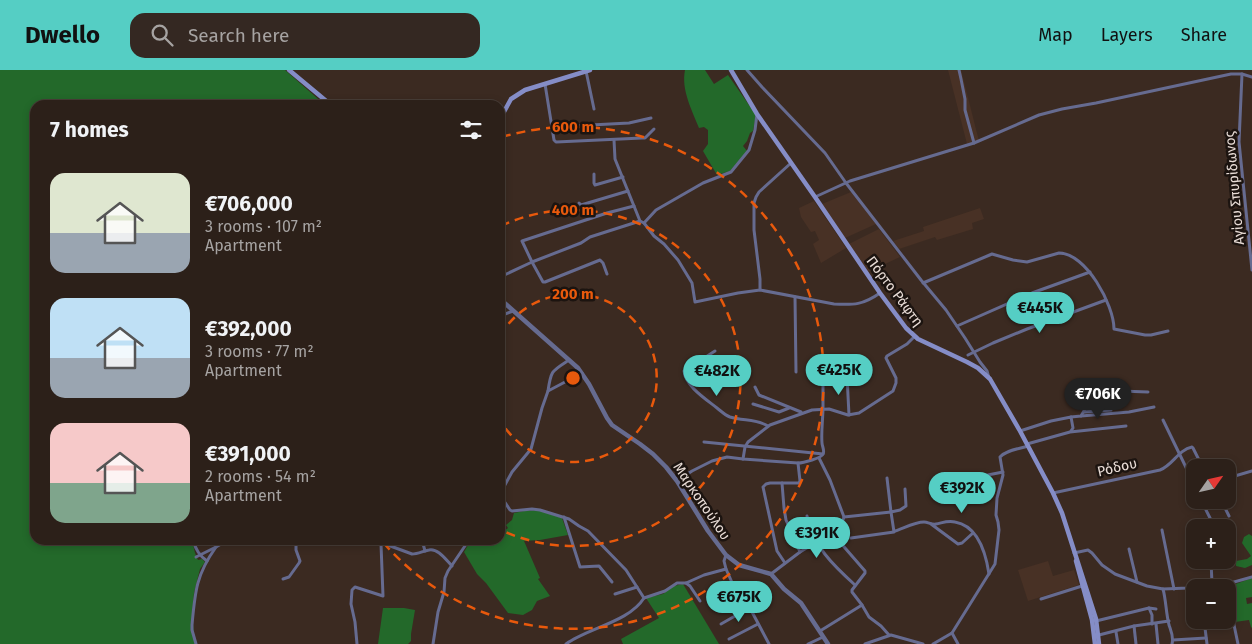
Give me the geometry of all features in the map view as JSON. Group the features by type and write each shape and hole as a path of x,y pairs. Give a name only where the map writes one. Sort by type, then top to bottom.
{"main road":[{"path":"289,70 325,100"},
{"name":"Πόρτο Ράφτη","path":"729,70 734,82 902,323 914,337 976,367 989,378 1028,445 1064,519 1092,620 1095,644"},
{"path":"505,110 511,99 525,90 588,71"},
{"name":"Πόρτο Ράφτη","path":"1074,553 1081,568 1096,621 1099,644"}],"street":[{"path":"747,70 825,154 946,310 987,371 989,378"},
{"path":"958,70 965,99 965,110 974,143"},
{"path":"588,71 594,109"},
{"path":"815,197 850,181 974,143 1039,115 1231,74 1242,74 1252,77"},
{"name":"Αγίου Σπυρίδωνος","path":"1242,74 1239,142 1252,270"},
{"path":"545,84 554,140 556,142 645,138 654,129"},
{"path":"644,223 656,210 703,183 731,172 749,150 755,130 757,114"},
{"path":"553,127 629,123 651,118"},
{"path":"755,130 763,124"},
{"path":"614,140 615,160 640,221 678,260 692,283 695,302 760,290 834,304 859,304 880,293"},
{"path":"760,290 754,230 754,203 759,192 791,163"},
{"path":"594,174 595,185 622,177"},
{"path":"622,192 626,185"},
{"path":"586,204 628,191"},
{"path":"607,274 600,260 543,282 522,241 634,206"},
{"path":"505,275 581,243 590,237 640,221"},
{"path":"924,283 992,254 1027,262 1063,253 1082,264 1099,284 1114,320 1114,329 1145,335 1168,332"},
{"path":"956,326 1032,293 1090,272"},
{"path":"795,297 796,372"},
{"path":"968,355 1051,320 1106,300"},
{"name":"Μαρκοπούλου","path":"505,304 582,373 612,425 653,454 666,467 677,480 708,531 726,555 739,564 771,574 784,589 801,603 828,644"},
{"path":"505,314 513,311"},
{"path":"743,459 748,442 768,426 802,412 812,410 829,409 849,415 860,413 893,391 896,378 886,358 914,337"},
{"path":"715,351 684,372 684,375 696,391 726,415 762,422 768,426"},
{"path":"505,485 512,472 530,449 552,373 569,360"},
{"path":"976,367 980,362"},
{"path":"548,391 582,373"},
{"path":"823,376 821,429 823,455"},
{"path":"847,376 849,415"},
{"path":"755,387 759,395 802,412"},
{"path":"1081,416 1093,390 1148,392"},
{"path":"753,404 780,412 789,407"},
{"path":"1020,431 1071,417 1154,408"},
{"path":"1084,412 1111,410"},
{"path":"1070,432 1073,428 1071,417"},
{"path":"1163,420 1186,466"},
{"path":"933,644 952,633 995,564 998,530 996,515 997,498 1003,472 1000,457 1002,454 1070,432 1126,426"},
{"path":"704,442 823,455"},
{"path":"1180,453 1192,446 1198,459"},
{"name":"Ρόδου","path":"1053,493 1160,470 1165,468 1180,453"},
{"path":"677,480 712,461 727,457 803,463 823,455"},
{"path":"771,574 800,552 840,528 844,517 830,480 819,458"},
{"path":"785,563 777,551 763,487 766,484 799,483 798,463"},
{"path":"1236,476 1252,471"},
{"path":"932,486 1003,472"},
{"path":"886,478 894,532"},
{"path":"782,483 786,520 800,552"},
{"path":"844,517 900,510 906,506 905,489"},
{"path":"505,502 512,511 540,510 564,517 588,531 626,570 644,598"},
{"path":"1226,509 1229,516"},
{"path":"806,516 816,542 828,558 855,585"},
{"path":"564,517 580,567 599,566 612,582"},
{"path":"930,524 953,521 966,526 973,532 981,546 987,560 989,574"},
{"path":"851,538 894,532 924,522 930,524 958,544 962,543 973,532"},
{"path":"1162,530 1174,589"},
{"path":"832,533 865,571 852,592 870,617 889,635"},
{"path":"194,545 198,556 207,561"},
{"path":"198,556 219,545"},
{"path":"283,579 290,577 299,563 296,545"},
{"path":"358,644 351,604 352,590 356,587 383,596 381,545"},
{"path":"388,545 412,554 431,549 435,550 452,566"},
{"path":"423,545 425,551"},
{"path":"433,644 438,612 444,592 445,578 466,545"},
{"path":"196,644 192,630 195,592 199,577 216,547"},
{"path":"1128,549 1137,582"},
{"path":"1074,553 1085,550 1090,552 1095,555 1102,565 1115,574 1147,586 1163,589 1186,588"},
{"path":"726,555 724,561 726,569 738,596 749,608 769,644"},
{"path":"566,644 584,633 612,623 632,610 644,598 665,591 677,583 686,583 704,575 726,569"},
{"path":"1236,582 1252,577"},
{"path":"686,583 700,601"},
{"path":"1040,599 1082,586"},
{"path":"614,594 637,587"},
{"path":"1163,589 1173,642 1206,638"},
{"path":"723,605 738,596"},
{"path":"820,631 862,605"},
{"path":"721,624 749,608"},
{"path":"1148,608 1152,616 1158,644"},
{"path":"1096,621 1148,608 1156,609"},
{"path":"1099,635 1134,626 1169,621"},
{"path":"729,639 758,624"},
{"path":"1134,626 1136,644"},
{"path":"1205,629 1207,644"},
{"path":"1235,629 1238,644"},
{"path":"1116,632 1118,644"},
{"path":"952,633 958,644"},
{"path":"865,644 889,635 924,644"},
{"path":"808,644 823,637"}],"shaded area":[{"path":"948,70 961,70 979,141 967,144"},
{"path":"851,192 876,224 845,238 822,204"},
{"path":"814,201 846,248 821,263 813,244 819,240 815,231 811,232 801,217 799,208"},
{"path":"980,208 984,219 972,223 973,229 937,240 935,237 899,249 893,241 924,231 923,227"},
{"path":"879,229 900,257 868,272 849,244"},
{"path":"1048,561 1053,576 1074,570 1079,585 1028,601 1018,570"}],"green space":[{"path":"0,70 285,70 319,100 30,100 30,545 193,545 198,560 202,559 205,562 200,569 194,593 192,614 195,644 0,644"},
{"path":"685,70 705,70 714,84 728,75 756,115 753,131 743,146 747,151 730,171 717,175 703,151 708,144 708,130 704,127 699,128 690,107 685,85"},
{"path":"538,510 562,518 568,535 524,541 540,578 538,579 550,596 537,601 532,610 523,615 508,613 477,574 464,552 468,545 505,545 505,530 508,528 506,525 512,520 514,513"},
{"path":"1249,534 1252,536 1252,565 1245,568 1236,566 1236,561 1247,559 1251,556 1242,543 1244,537"},
{"path":"1252,578 1252,597 1246,598 1247,604 1252,603 1252,628 1249,620 1236,622 1236,584"},
{"path":"683,584 719,644 623,644 621,639 659,618 646,598 663,594 674,586"},
{"path":"383,608 415,610 411,641 408,644 378,644"}]}
